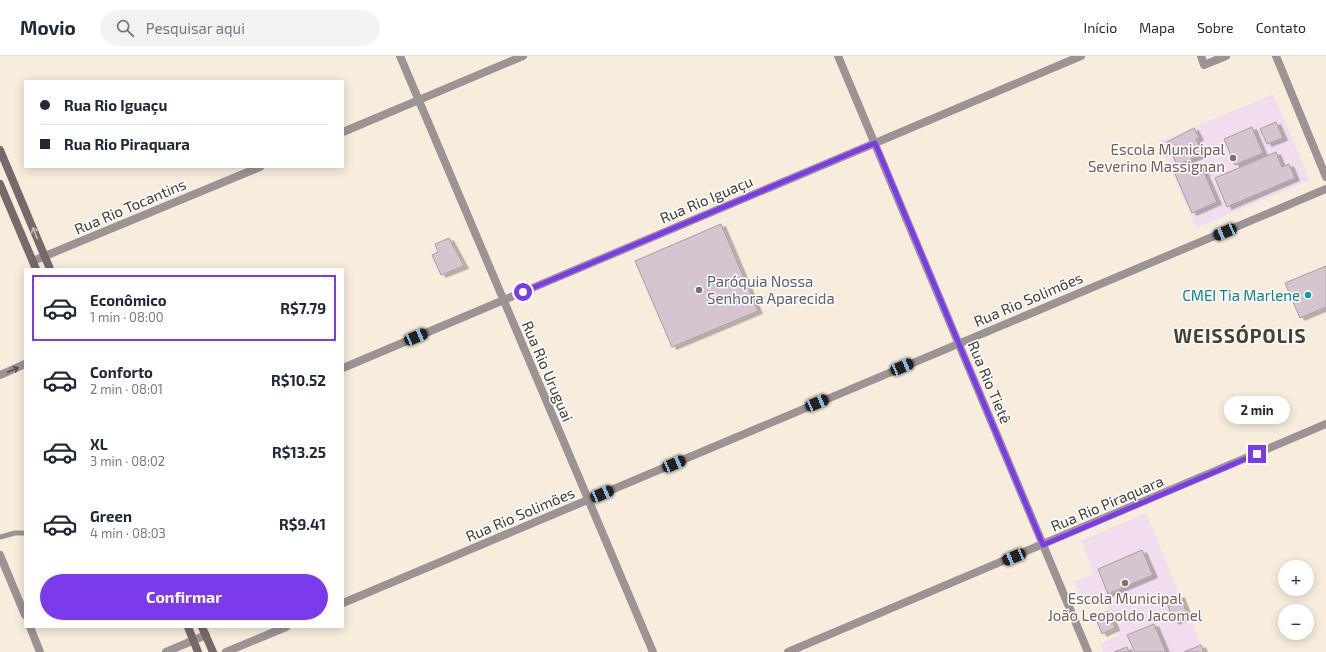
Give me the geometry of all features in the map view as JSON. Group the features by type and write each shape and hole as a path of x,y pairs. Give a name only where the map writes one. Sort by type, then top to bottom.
{"main road":[{"path":"0,150 50,268"},
{"path":"0,184 36,268"},
{"path":"188,628 198,652"},
{"path":"202,628 213,652"}],"street":[{"name":"Rua Rio Uruguai","path":"400,56 652,652"},
{"path":"344,132 523,56"},
{"name":"Rua Rio Tietê","path":"838,56 1088,652"},
{"name":"Rua Rio Iguaçu","path":"344,368 1081,56"},
{"path":"1200,56 1204,65 1226,56"},
{"path":"1276,56 1326,177"},
{"name":"Rua Rio Tocantins","path":"32,261 258,168"},
{"name":"Rua Rio Solimões","path":"344,603 1326,189"},
{"path":"0,375 24,364"},
{"name":"Rua Rio Piraquara","path":"788,652 1326,424"},
{"path":"0,555 24,613"},
{"path":"30,628 40,652"},
{"path":"226,652 284,628"},
{"path":"166,652 206,635"}],"lane":[{"path":"0,537 15,533 24,533"}],"shaded area":[{"name":"Escola Municipal Severino Massignan","path":"1273,94 1310,180 1196,228 1159,142"},
{"name":"Escola Municipal João Leopoldo Jacomel","path":"1146,513 1204,652 1104,652 1100,644 1120,635 1103,595 1083,603 1074,582 1094,574 1081,541"}],"building":[{"path":"1276,122 1283,138 1267,144 1260,129"},
{"path":"1252,127 1263,153 1235,165 1224,139"},
{"path":"1194,128 1199,138 1196,139 1203,154 1177,165 1167,142"},
{"path":"1276,152 1282,167 1289,164 1295,178 1227,207 1215,178"},
{"path":"1200,163 1217,202 1192,213 1175,174"},
{"name":"Paróquia Nossa Senhora Aparecida","path":"721,224 758,311 672,347 635,261"},
{"path":"449,238 464,266 441,275 432,255 438,252 435,244"},
{"name":"CMEI Tia Marlene","path":"1326,266 1326,307 1300,318 1285,283"},
{"path":"1142,550 1153,575 1108,594 1098,569"},
{"path":"1180,595 1188,616 1174,622 1166,601"},
{"path":"1108,611 1115,628 1102,634 1095,616"},
{"path":"1154,624 1166,652 1135,652 1127,635"},
{"path":"1201,645 1204,652 1184,652"},
{"path":"1127,647 1129,652 1114,652"}],"place":[{"name":"Escola Municipal Severino Massignan","path":"1233,158"},
{"name":"Paróquia Nossa Senhora Aparecida","path":"699,290"},
{"name":"CMEI Tia Marlene","path":"1308,295"},
{"name":"Escola Municipal João Leopoldo Jacomel","path":"1125,583"}],"district":[{"name":"WEISSÓPOLIS","path":"1240,335"}],"route":[{"path":"523,292 875,143 1043,545 1257,454"}]}
